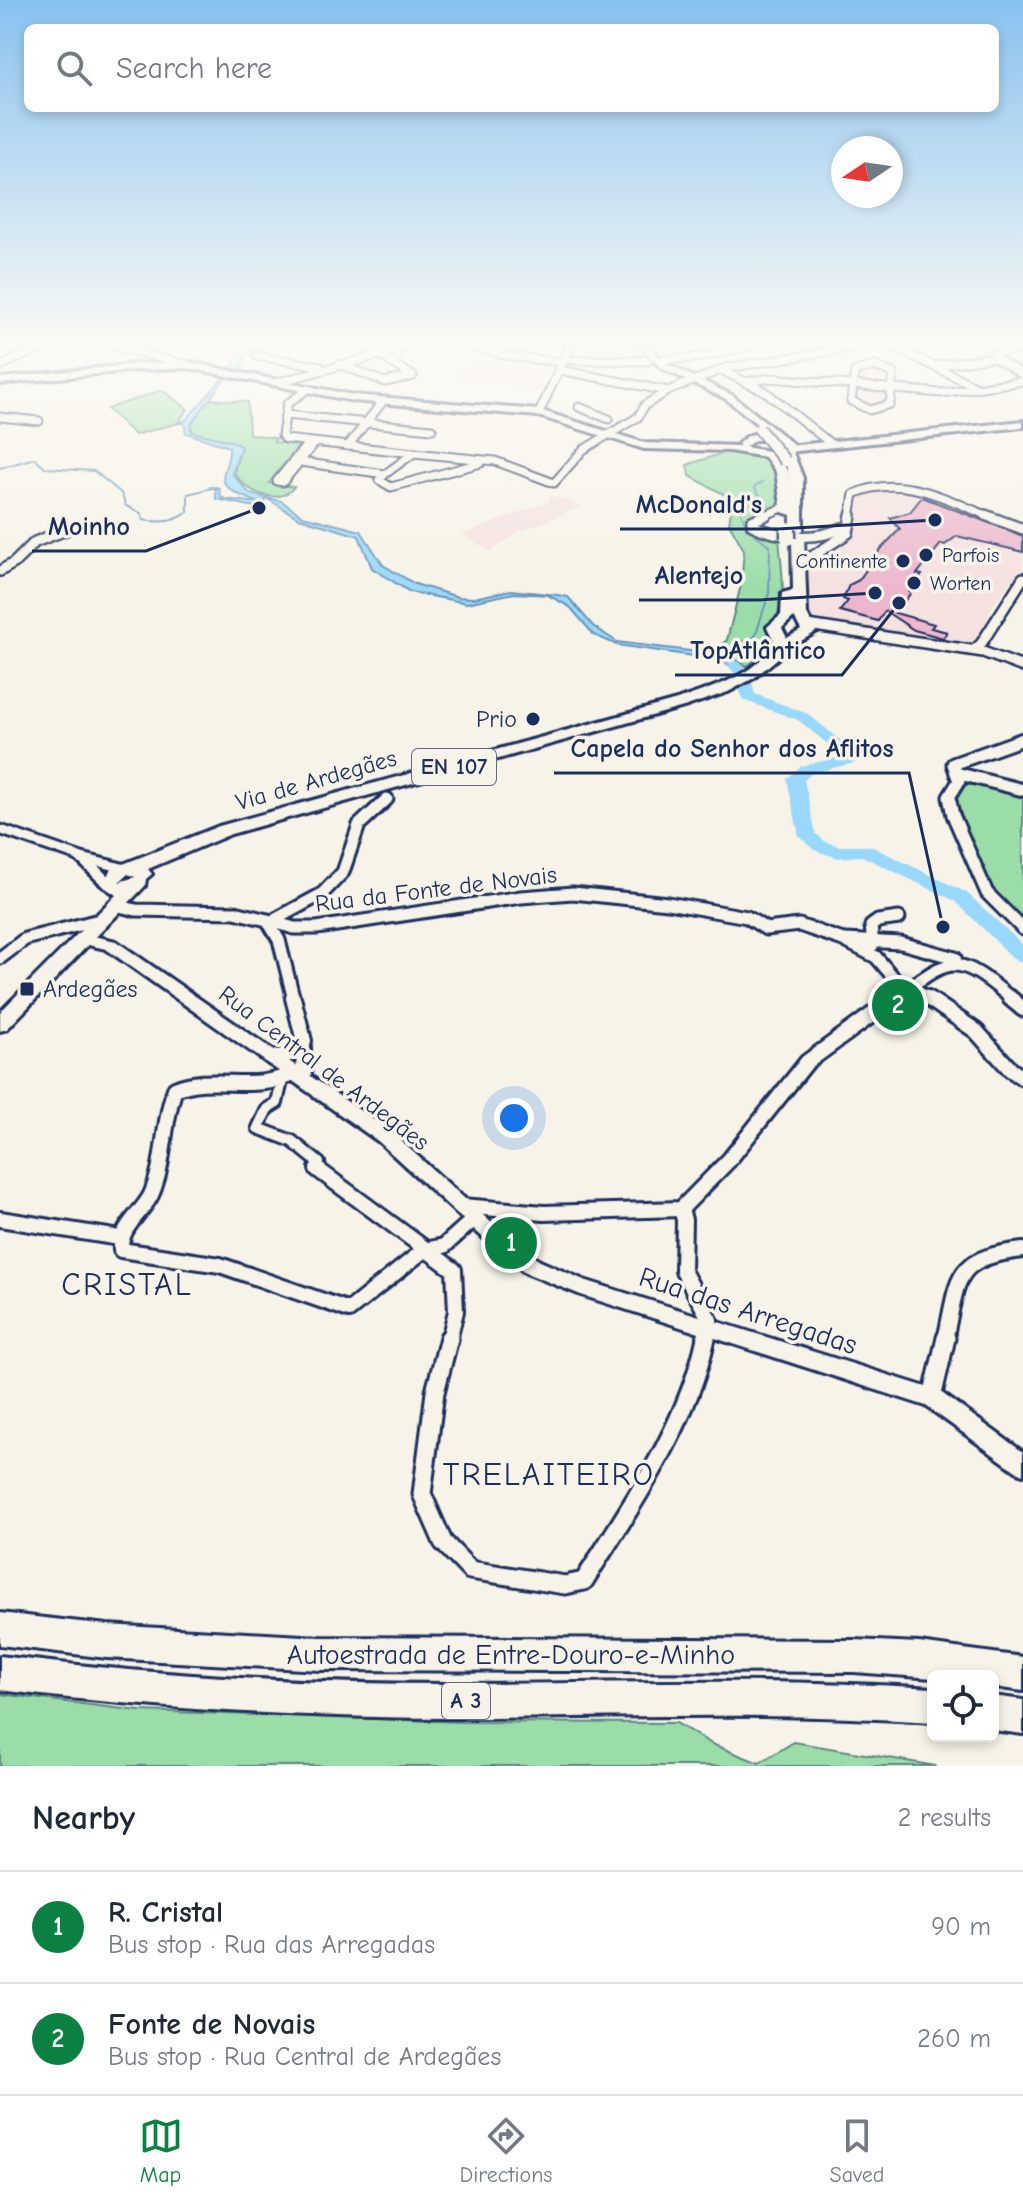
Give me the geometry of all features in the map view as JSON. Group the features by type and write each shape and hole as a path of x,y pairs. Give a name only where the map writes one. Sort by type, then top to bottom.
{"highway":[{"name":"Autoestrada de Entre-Douro-e-Minho","path":"0,1629 150,1646 262,1654 407,1657 854,1656 919,1660 1023,1674"},
{"name":"Autoestrada de Entre-Douro-e-Minho","path":"0,1673 147,1690 309,1699 798,1698 927,1705"},
{"path":"999,1714 1023,1717"}],"main road":[{"path":"584,428 644,446 729,448 762,435 785,448"},
{"path":"751,428 751,440"},
{"path":"765,428 792,458 798,478 790,502"},
{"path":"768,454 809,444 978,428"},
{"path":"751,440 785,448"},
{"path":"751,440 778,460 790,502"},
{"path":"782,626 804,628 800,614 799,565 785,448"},
{"path":"775,654 781,641 782,626 789,613 793,534"},
{"name":"Via de Ardegães","path":"135,875 185,845 225,830 723,689 759,669 804,628"},
{"path":"110,885 125,890 135,875"},
{"name":"EN 107","path":"0,1024 93,928 119,906 135,875"},
{"name":"EN 107","path":"93,928 109,903 110,885"}],"street":[{"path":"283,428 282,437 312,443 489,460 554,483 571,460 616,428"},
{"path":"348,446 362,428"},
{"path":"426,428 432,429"},
{"path":"812,428 830,443"},
{"path":"312,443 283,482 277,481 312,443"},
{"path":"414,453 379,480 391,487 400,487 489,460"},
{"path":"300,462 385,474"},
{"path":"799,565 848,533 854,494 871,486 893,484 916,488 995,521 1023,529"},
{"path":"790,502 759,516 752,521 752,525 777,533 825,535 836,533 848,522"},
{"path":"0,571 14,563 35,542 66,530"},
{"path":"974,650 981,644 1023,578"},
{"path":"804,628 963,651 974,650 1023,667"},
{"path":"1023,739 953,764 959,781 949,797 979,879 996,903 1023,929"},
{"path":"956,773 1023,790"},
{"path":"387,799 359,825 343,872 322,894 270,920 282,949 303,1030 293,1078 277,1103 267,1109 258,1128 286,1138 306,1150 319,1163 317,1169 454,1270 456,1311 435,1392 422,1494 443,1542 470,1570 565,1585 584,1581 675,1427 691,1389 710,1320 683,1271 684,1220 681,1209"},
{"path":"0,829 135,875"},
{"path":"80,857 110,885"},
{"name":"Rua da Fonte de Novais","path":"119,906 136,910 235,912 294,928 317,928 521,897 573,893 668,903 747,917 766,929 799,925 843,940 876,957 908,990 954,1014 984,1039 1000,1062 1023,1078"},
{"path":"899,918 878,921 871,926 871,940 935,949 955,958 957,964"},
{"path":"59,931 93,928"},
{"path":"0,958 18,942 59,931 93,928 105,933 111,945"},
{"name":"Rua Central de Ardegães","path":"93,928 111,945 272,1058 293,1078 385,1137 467,1212"},
{"name":"Rua da Fonte de Novais","path":"843,940 871,940 876,957"},
{"path":"0,1219 220,1265 349,1310 424,1250 444,1246 467,1212 595,1214 681,1209 729,1160 807,1062 943,964 957,964 986,978 1023,1009"},
{"path":"272,1058 301,1050"},
{"path":"121,1244 152,1191 162,1127 175,1089 195,1081 268,1086 293,1078"},
{"name":"Rua das Arregadas","path":"467,1212 490,1236 533,1267 581,1287 932,1398 1023,1464"},
{"path":"932,1398 959,1279 966,1267 974,1259 1023,1250"}],"shaded area":[{"path":"889,486 919,493 994,525 1023,531 1023,571 1013,578 989,611 974,644 963,648 814,622 805,614 805,568 810,561 851,534 856,497 861,491"},
{"path":"549,496 581,507 521,531 490,551 462,535 549,501"}],"green space":[{"path":"128,428 159,428 135,435"},
{"path":"192,428 249,428 249,434 276,438 274,442 299,445 269,483 294,487 279,496 253,491 234,472 241,447 234,442 192,432"},
{"path":"729,451 772,460 779,482 780,505 761,511 747,520 747,525 755,533 779,536 783,581 780,607 769,630 771,641 765,653 747,666 714,650 727,640 741,585 744,550 729,523 733,499 690,476 687,465"},
{"path":"965,785 1023,791 1023,925 984,899 971,876 980,863 957,800 956,790"},
{"path":"0,1694 140,1711 461,1722 676,1723 712,1744 759,1763 794,1742 936,1766 0,1766"}],"water":[{"path":"185,428 190,428 192,432 234,442 241,447 232,474 250,494 281,501 303,516 361,531 383,565 415,584 458,597 474,598 511,590 568,597 593,626 617,642 722,655 749,675 739,680 733,668 721,660 617,645 594,635 570,607 548,595 514,593 467,603 410,592 372,568 359,536 299,518 266,498 265,503 255,507 216,499 216,489 209,487 219,488 221,497 225,499 259,503 229,489 225,484 223,479 229,447 186,433"}],"building":[{"path":"922,497 1023,536 1023,552 957,536 945,545 941,544 917,574 922,575 914,585 908,585 910,594 895,613 934,624 931,628 947,632 943,638 914,630 885,611 878,621 840,611 848,601 843,599 849,585 859,580 880,550 900,529 890,518 910,512"}],"waterway":[{"path":"0,468 35,458 46,468 94,471 121,493 126,506 142,514 143,520 155,522 183,516 188,512 188,494 216,487"},
{"path":"719,657 739,643 755,637 769,593 770,546 747,528 740,510 762,499 754,487 763,482"},
{"path":"734,664 741,672 748,697 803,717 848,753 848,760 807,769 795,779 808,836 820,846 838,852 865,850 961,897 1023,956"}],"place":[{"name":"Moinho","path":"259,508"},
{"name":"McDonald's","path":"935,520"},
{"name":"Parfois","path":"926,555"},
{"name":"Continente","path":"903,561"},
{"name":"Worten","path":"914,583"},
{"name":"Alentejo","path":"875,593"},
{"name":"TopAtlântico","path":"899,603"},
{"name":"Prio","path":"533,719"},
{"name":"Capela do Senhor dos Aflitos","path":"943,927"},
{"name":"Ardegães","path":"27,989"},
{"name":"Fonte de Novais","path":"898,1005"},
{"name":"R. Cristal","path":"511,1243"}],"district":[{"name":"CRISTAL","path":"127,1284"},
{"name":"TRELAITEIRO","path":"549,1474"}]}
